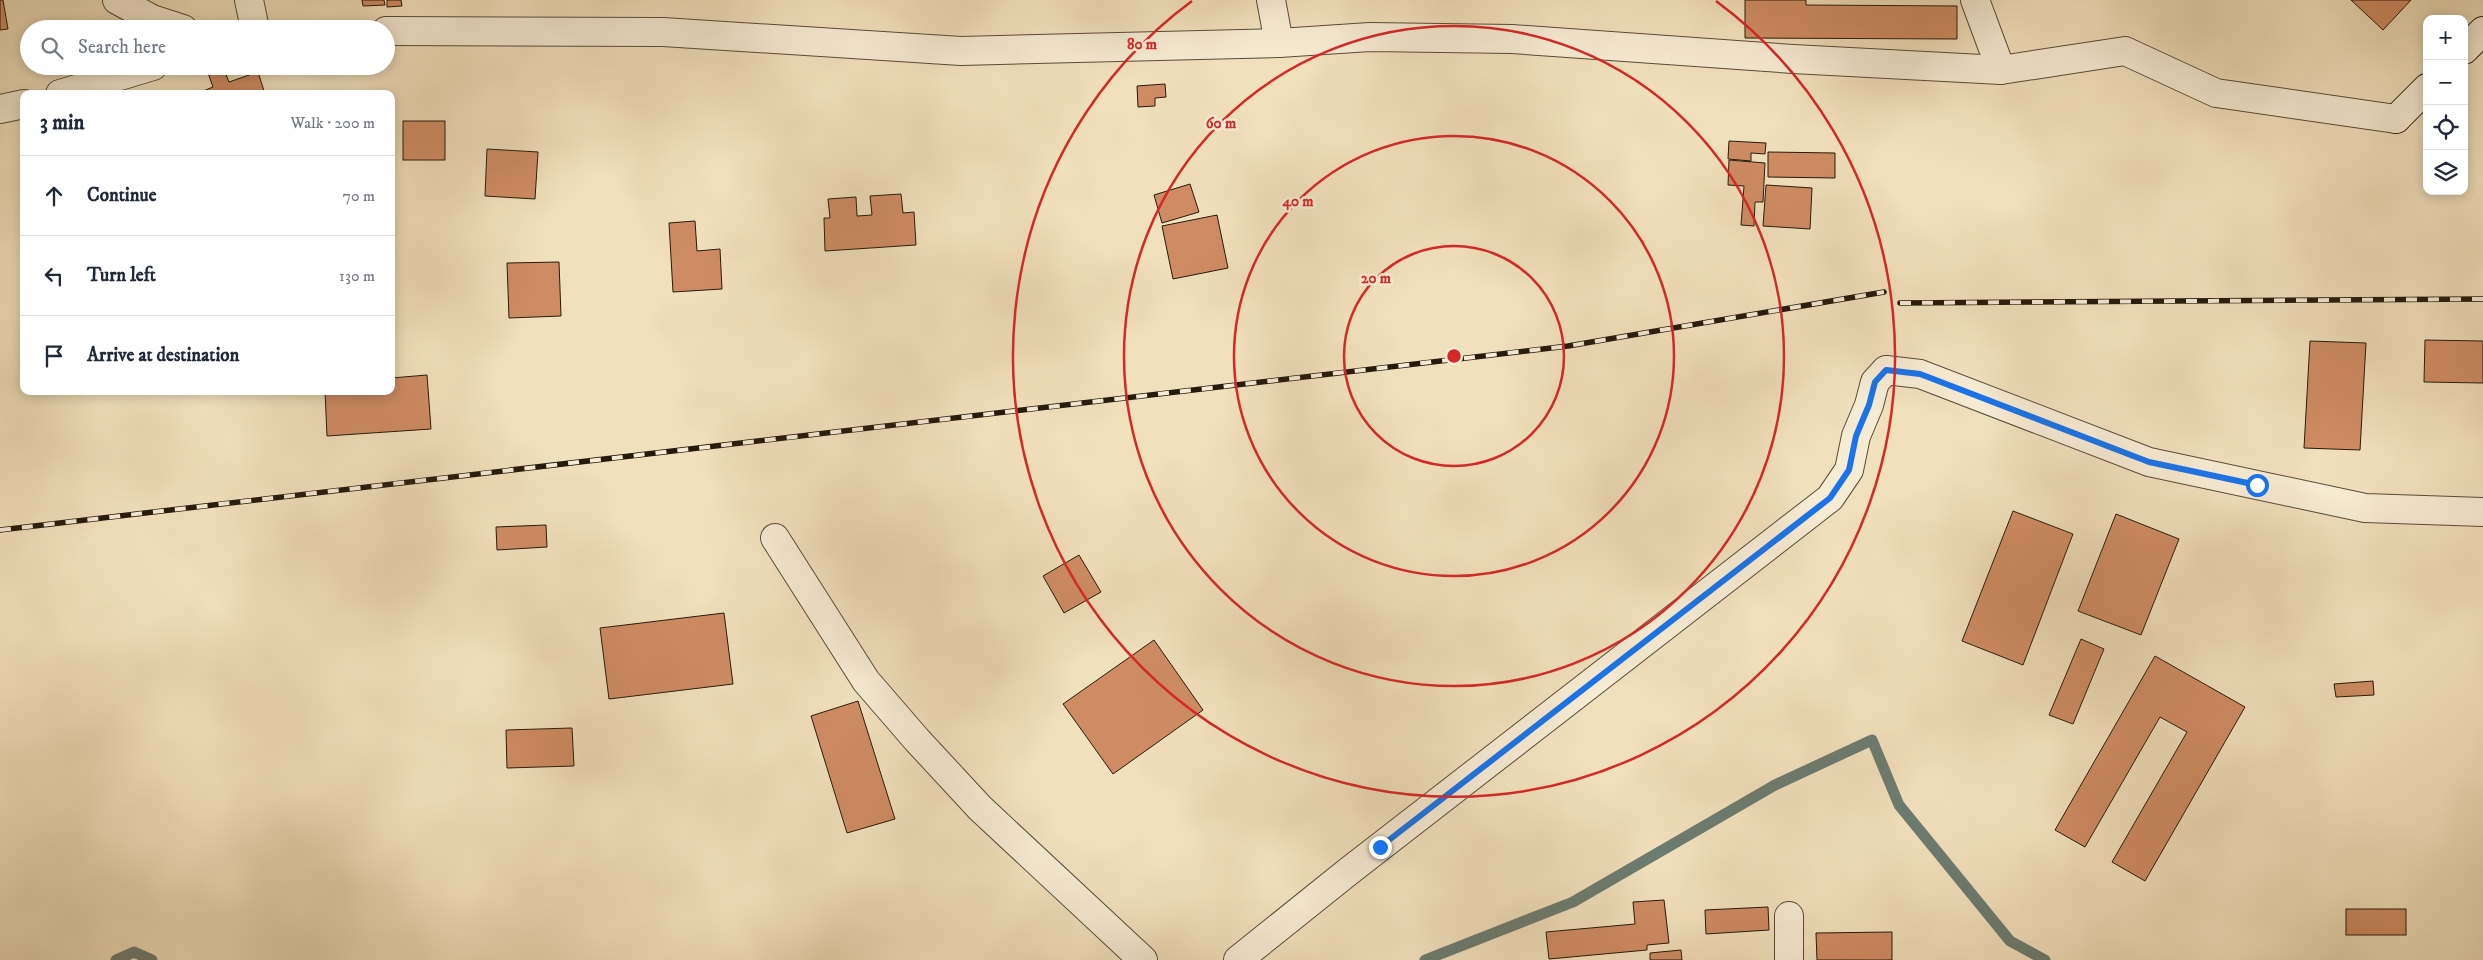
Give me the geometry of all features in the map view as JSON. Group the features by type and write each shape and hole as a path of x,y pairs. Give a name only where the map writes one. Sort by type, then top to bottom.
{"street":[{"path":"116,0 158,20"},
{"path":"249,0 254,20"},
{"path":"1271,0 1279,44"},
{"path":"1975,0 2001,70"},
{"path":"2468,46 2483,31"},
{"path":"395,32 663,32 961,51 1279,44 1370,37 1512,39 1793,59 2001,70 2125,51 2216,93 2396,119 2423,92"},
{"path":"73,90 122,75"},
{"path":"0,109 20,105"},
{"path":"1238,960 1349,871 1830,498 1849,470 1856,436 1869,405 1875,382 1886,370 1920,374 2149,462 2365,508 2483,512"},
{"path":"775,538 866,681 917,740 980,808 1143,960"},
{"path":"1789,916 1789,960"}],"building":[{"path":"0,0 3,0 8,29 0,30"},
{"path":"362,0 384,0 385,5 363,6"},
{"path":"387,0 401,0 402,6 387,7"},
{"path":"1745,0 1806,0 1806,5 1957,6 1957,39 1745,38"},
{"path":"2351,0 2411,0 2383,30"},
{"path":"209,75 226,75 229,82 249,75 259,75 264,90 206,90 213,87"},
{"path":"1165,84 1166,97 1155,98 1155,106 1138,107 1137,86"},
{"path":"403,121 445,121 445,160 403,160"},
{"path":"1729,141 1766,143 1765,154 1751,153 1751,161 1728,159"},
{"path":"487,149 538,152 535,199 485,196"},
{"path":"1768,152 1835,153 1835,178 1768,177"},
{"path":"1729,160 1765,163 1763,202 1755,202 1754,226 1741,225 1744,186 1728,185"},
{"path":"1190,184 1199,212 1162,223 1154,195"},
{"path":"1766,185 1812,188 1810,229 1763,226"},
{"path":"901,194 903,213 914,212 916,245 825,251 824,218 830,218 828,199 856,197 857,216 872,215 870,196"},
{"path":"1217,215 1228,268 1173,279 1162,226"},
{"path":"695,221 697,251 720,249 722,289 673,292 669,223"},
{"path":"559,262 561,316 509,318 507,263"},
{"path":"2425,340 2483,341 2483,383 2424,382"},
{"path":"2310,341 2366,343 2360,450 2304,448"},
{"path":"427,375 431,429 327,436 325,395 395,395 395,378"},
{"path":"2013,511 2073,534 2023,665 1962,641"},
{"path":"2116,514 2179,539 2141,635 2078,611"},
{"path":"546,525 547,547 497,550 496,527"},
{"path":"1079,555 1101,592 1064,613 1043,576"},
{"path":"724,613 733,684 609,699 600,628"},
{"path":"2081,639 2104,649 2073,724 2049,715"},
{"path":"1154,640 1203,710 1113,774 1063,704"},
{"path":"2155,656 2245,707 2145,881 2112,862 2187,732 2160,717 2085,847 2055,830"},
{"path":"2373,681 2374,695 2336,697 2334,684"},
{"path":"858,701 895,819 847,833 811,716"},
{"path":"572,728 574,766 507,768 506,730"},
{"path":"1664,900 1669,943 1647,945 1647,950 1549,959 1546,932 1635,924 1633,902"},
{"path":"1768,907 1769,930 1706,934 1705,910"},
{"path":"2346,909 2406,909 2406,935 2346,935"},
{"path":"1892,932 1892,960 1817,960 1816,933"},
{"path":"1681,950 1682,960 1650,960 1650,953"}],"waterway":[{"path":"1425,960 1573,902 1775,785 1872,740 1899,805 2010,941 2045,960"},
{"path":"116,960 134,952 152,960"}],"railway":[{"path":"0,530 1568,346 1884,292"},
{"path":"1900,303 2483,299"}],"route":[{"path":"1380,847 1830,498 1849,470 1856,436 1869,405 1875,382 1886,370 1920,374 2149,462 2257,485"}]}
